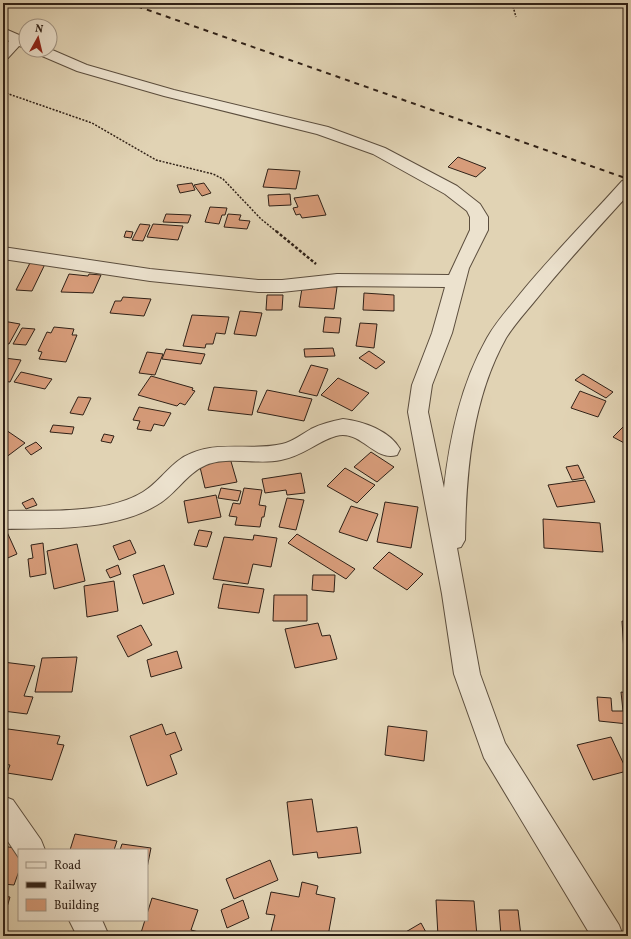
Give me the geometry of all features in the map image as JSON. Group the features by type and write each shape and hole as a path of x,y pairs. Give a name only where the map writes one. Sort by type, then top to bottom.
{"street":[{"path":"3,32 18,40"},
{"path":"3,55 18,45"},
{"path":"58,58 82,68 169,93 254,115 322,130 379,150 451,190 474,208 479,217 479,230 460,268 442,333 422,385 418,412 454,594 467,674 494,749 608,936"},
{"path":"454,594 453,509 465,421 478,376 497,336 534,288 628,185"},
{"path":"3,253 150,276 258,286 282,286 337,280 456,281"},
{"path":"3,520 92,517 127,509 148,501 169,484 189,464 203,457 237,453 262,454 283,452 333,429 344,427 355,429 371,435 389,448"},
{"path":"3,810 31,849"},
{"path":"85,921 94,936"}],"path":[{"path":"512,3 516,17"},
{"path":"3,92 87,121 156,160 213,174 223,179 261,219 337,280"}],"building":[{"path":"458,157 486,168 476,177 448,167"},
{"path":"268,169 300,171 296,189 263,187"},
{"path":"192,183 195,190 180,193 177,185"},
{"path":"204,183 211,193 202,196 194,185"},
{"path":"290,194 291,205 269,206 268,195"},
{"path":"318,195 326,215 302,218 300,214 296,215 293,208 298,207 294,198"},
{"path":"210,207 227,208 225,215 222,215 219,224 205,222"},
{"path":"166,214 191,215 188,223 163,222"},
{"path":"228,214 241,215 239,220 250,221 247,229 224,227"},
{"path":"140,224 150,225 143,241 132,240"},
{"path":"153,224 183,226 178,240 147,237"},
{"path":"126,231 133,232 131,238 124,237"},
{"path":"31,261 46,262 32,291 16,290"},
{"path":"69,274 88,276 89,274 101,275 93,293 61,292"},
{"path":"313,286 337,287 334,309 299,307 302,288 312,289"},
{"path":"364,293 394,295 394,311 363,310"},
{"path":"267,295 283,295 282,310 266,310"},
{"path":"123,297 151,299 144,316 110,313 115,301 121,301"},
{"path":"240,311 262,313 256,336 234,334"},
{"path":"192,315 229,317 225,334 216,333 213,344 206,344 205,348 183,346"},
{"path":"325,317 341,318 339,333 323,332"},
{"path":"3,321 20,324 9,344 3,343"},
{"path":"360,323 377,324 374,348 356,346"},
{"path":"54,327 74,329 72,335 77,335 66,362 39,359 42,352 38,351 47,332 51,333"},
{"path":"22,328 35,329 26,345 13,344"},
{"path":"333,348 335,356 305,357 304,349"},
{"path":"166,349 205,354 201,364 162,359"},
{"path":"369,351 385,362 376,369 359,358"},
{"path":"147,352 163,354 155,375 139,373"},
{"path":"4,358 21,360 10,382 3,381"},
{"path":"311,365 328,369 317,396 299,392"},
{"path":"21,372 52,379 45,389 14,382"},
{"path":"583,374 613,392 606,398 575,380"},
{"path":"151,376 193,388 192,390 195,391 185,405 180,403 177,406 138,395"},
{"path":"338,378 369,393 352,411 321,395"},
{"path":"214,387 257,391 252,415 208,410"},
{"path":"267,390 312,399 304,421 257,412"},
{"path":"580,391 606,401 598,417 571,408"},
{"path":"78,397 91,398 83,415 70,413"},
{"path":"139,407 171,413 164,426 154,424 151,431 137,429 140,421 133,420"},
{"path":"628,422 628,445 613,437"},
{"path":"53,425 74,427 72,434 50,432"},
{"path":"3,428 25,443 5,458 3,457"},
{"path":"104,434 114,436 111,443 101,441"},
{"path":"36,442 42,448 31,455 25,448"},
{"path":"371,452 394,467 377,482 354,467"},
{"path":"230,458 237,482 205,488 199,463"},
{"path":"578,465 584,478 572,480 566,467"},
{"path":"345,468 375,485 357,503 327,486"},
{"path":"301,473 305,493 287,495 286,490 265,493 262,479"},
{"path":"585,480 595,502 557,507 548,485"},
{"path":"221,488 241,491 238,501 218,498"},
{"path":"244,488 262,490 259,505 266,506 260,527 235,525 237,517 229,516 233,503 240,504"},
{"path":"216,495 221,517 188,523 184,501"},
{"path":"33,498 37,505 26,509 22,503"},
{"path":"287,498 304,500 296,530 279,527"},
{"path":"385,502 418,507 411,548 377,542"},
{"path":"351,506 378,514 367,541 339,532"},
{"path":"543,519 600,523 603,552 544,548"},
{"path":"199,530 212,532 207,547 194,545"},
{"path":"7,532 17,554 3,560 3,534"},
{"path":"297,534 355,569 346,579 288,543"},
{"path":"254,535 277,538 271,567 253,564 248,584 213,579 224,537 253,540"},
{"path":"130,540 136,553 119,560 113,546"},
{"path":"43,543 46,574 30,577 28,559 33,558 31,545"},
{"path":"77,544 85,581 54,589 47,551"},
{"path":"389,552 423,574 407,590 373,568"},
{"path":"118,565 121,574 110,578 106,570"},
{"path":"164,565 174,594 143,604 133,575"},
{"path":"313,575 335,575 334,592 312,590"},
{"path":"114,581 118,611 87,617 84,586"},
{"path":"223,584 264,589 259,613 218,608"},
{"path":"274,595 307,595 307,621 273,621"},
{"path":"622,621 628,622 628,653 624,652"},
{"path":"318,623 322,636 330,635 337,659 295,668 285,629"},
{"path":"141,625 152,645 128,657 117,636"},
{"path":"177,651 182,668 151,677 147,660"},
{"path":"77,657 72,692 35,692 42,658"},
{"path":"3,662 35,666 24,696 33,697 27,714 3,711"},
{"path":"621,692 628,693 628,724 599,721 597,697 611,698 612,711 623,711"},
{"path":"162,724 166,735 175,732 182,750 170,755 177,774 147,786 130,736"},
{"path":"388,726 427,731 424,761 385,755"},
{"path":"8,729 60,736 57,744 64,745 52,780 7,773 10,765 3,764 3,743"},
{"path":"611,737 627,771 593,780 577,745"},
{"path":"312,799 317,832 357,827 361,853 318,858 317,852 293,855 287,802"},
{"path":"75,834 117,841 114,849 70,849"},
{"path":"122,844 151,848 148,863 148,849 120,849"},
{"path":"3,846 20,849 18,849 18,874 14,885 3,884"},
{"path":"270,860 278,880 234,899 226,879"},
{"path":"302,882 318,886 316,894 335,898 328,936 292,936 271,931 275,915 266,914 271,892 299,897"},
{"path":"3,896 10,897 5,914 3,914"},
{"path":"152,898 198,910 191,930 214,936 140,936 145,921 148,921 148,911"},
{"path":"243,900 249,918 227,928 221,910"},
{"path":"436,900 474,901 477,936 438,936"},
{"path":"499,910 518,910 521,936 501,936"},
{"path":"421,923 428,936 406,936 404,933"}],"railway":[{"path":"128,3 628,179"}]}
